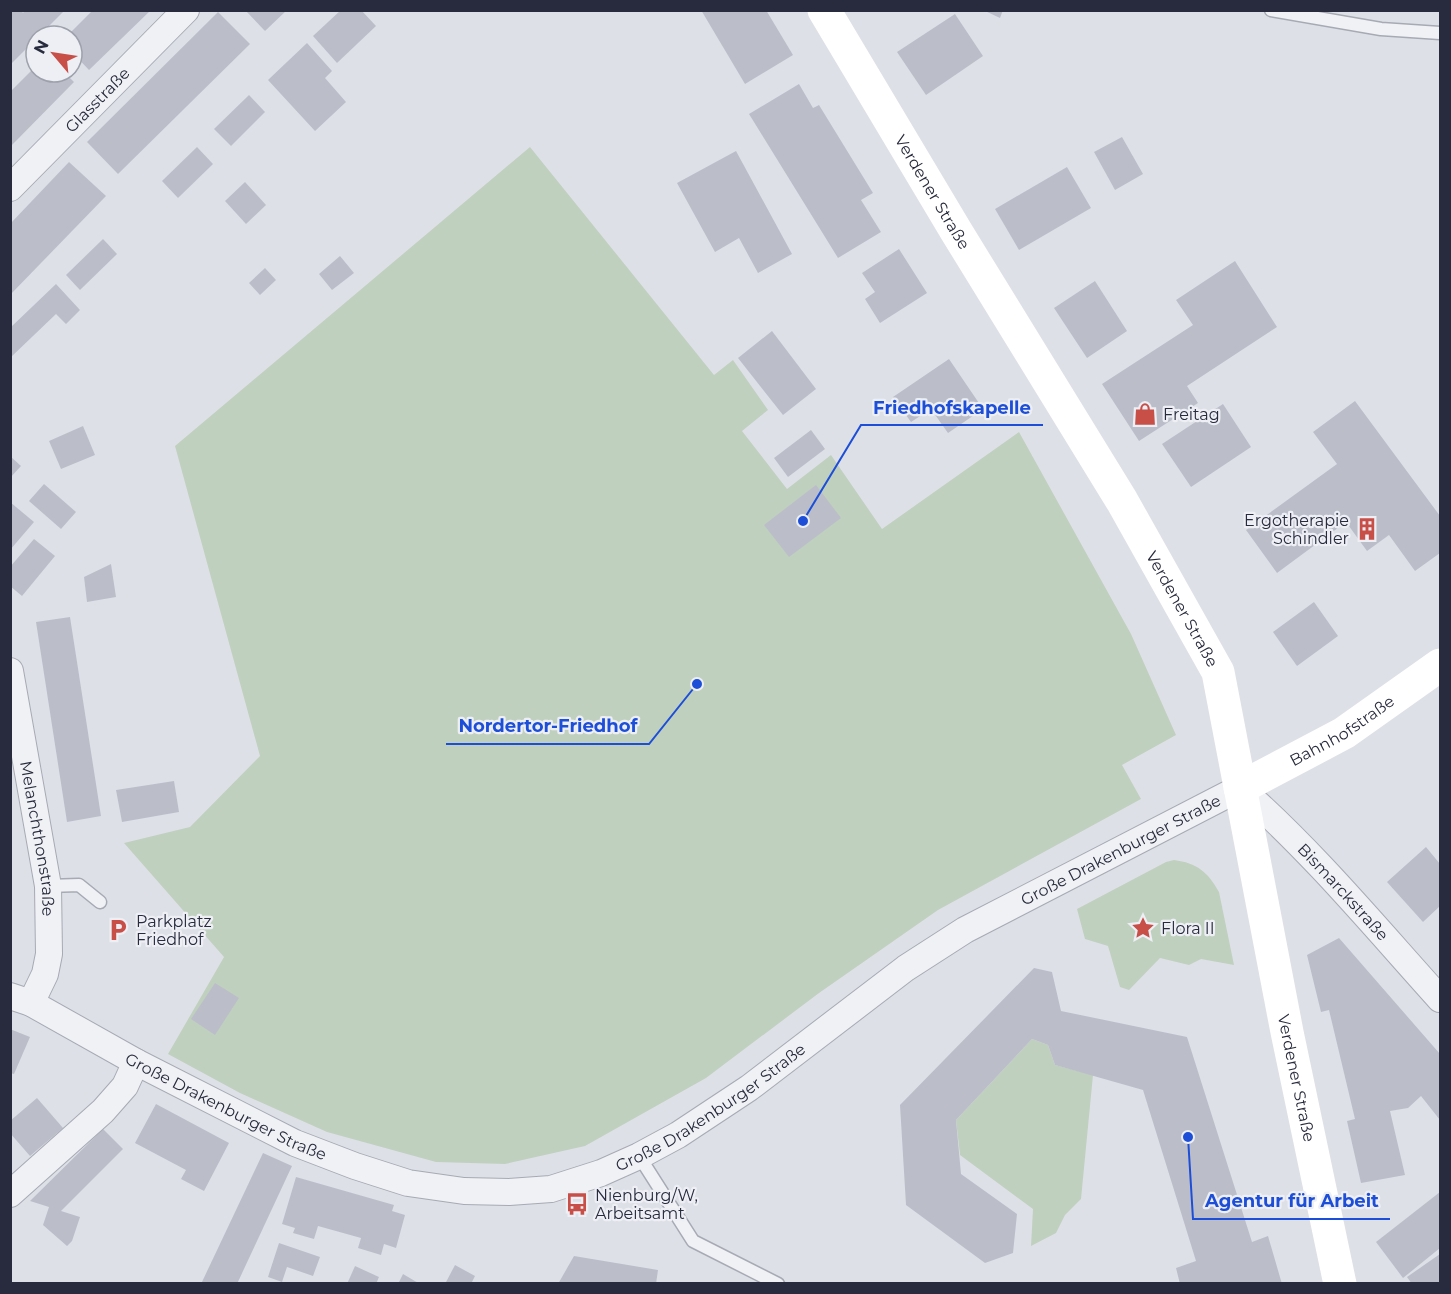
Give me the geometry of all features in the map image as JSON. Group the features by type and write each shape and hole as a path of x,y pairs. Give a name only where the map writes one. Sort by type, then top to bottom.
{"main road":[{"name":"Verdener Straße","path":"824,10 956,231 1122,501 1218,672 1287,1032 1340,1284"},
{"name":"Bahnhofstraße","path":"1240,788 1344,733 1440,666"}],"street":[{"name":"Glasstraße","path":"10,188 186,10"},
{"name":"Melanchthonstraße","path":"10,671 48,886 49,954 45,974 21,1000"},
{"name":"Bismarckstraße","path":"1240,788 1318,862 1440,999"},
{"name":"Große Drakenburger Straße","path":"21,1000 295,1143 355,1166 408,1183 464,1191 509,1192 551,1189 601,1173 678,1135 749,1088 906,968 964,930 1240,788"},
{"path":"10,1194 103,1112 125,1086 136,1062"}],"lane":[{"path":"1271,10 1382,29 1440,33"},
{"path":"48,886 79,885 100,902"},
{"path":"639,1156 693,1241 778,1284"}],"green space":[{"path":"530,147 714,375 733,360 768,410 742,431 787,489 831,455 882,529 1019,432 1131,634 1176,735 1122,765 1141,799 938,910 819,993 706,1078 585,1146 505,1164 436,1162 327,1132 240,1093 168,1054 224,957 124,843 190,827 260,756 175,446"},
{"path":"1174,860 1189,863 1201,870 1211,879 1219,892 1234,965 1201,959 1189,965 1160,958 1129,990 1120,987 1108,946 1085,939 1077,909 1166,862"},
{"path":"1032,1039 1048,1045 1055,1065 1093,1075 1081,1199 1065,1215 1056,1233 1031,1246 1033,1209 960,1155 956,1120"}],"building":[{"path":"10,10 21,10 23,13 25,10 65,10 51,24 24,24 24,51 10,65"},
{"path":"93,10 151,10 89,70 84,65 84,24 79,24"},
{"path":"245,10 287,10 265,31"},
{"path":"341,10 361,10 376,26 337,63 313,36"},
{"path":"701,10 766,10 793,55 745,84"},
{"path":"983,10 1003,10 1000,18"},
{"path":"218,12 250,44 118,174 87,142"},
{"path":"955,14 983,56 926,95 897,52"},
{"path":"307,43 332,71 325,78 346,102 315,131 268,80"},
{"path":"24,78 24,84 72,84 10,147 10,92"},
{"path":"799,84 813,108 819,105 873,193 861,200 881,232 838,258 749,114"},
{"path":"249,95 265,112 231,146 214,129"},
{"path":"1122,137 1143,174 1115,190 1094,152"},
{"path":"197,147 213,164 178,198 162,181"},
{"path":"736,151 792,254 758,273 739,238 715,252 677,183"},
{"path":"69,162 106,196 10,295 10,224"},
{"path":"1067,167 1091,208 1019,250 995,209"},
{"path":"245,182 266,205 246,224 225,201"},
{"path":"103,239 117,254 80,290 66,275"},
{"path":"899,249 927,293 880,323 865,299 875,292 862,273"},
{"path":"340,256 354,273 332,290 319,274"},
{"path":"1235,261 1277,327 1187,386 1198,403 1139,441 1102,384 1193,325 1176,300"},
{"path":"265,268 276,280 260,295 249,283"},
{"path":"1095,281 1127,331 1087,358 1054,308"},
{"path":"56,284 80,310 66,324 56,314 10,358 10,328"},
{"path":"772,331 816,389 783,415 738,358"},
{"path":"949,359 983,409 948,433 931,409 911,422 893,397"},
{"path":"1355,401 1440,516 1440,553 1415,571 1389,535 1367,551 1346,522 1277,573 1246,530 1337,464 1313,432"},
{"path":"1223,404 1251,447 1191,487 1162,444"},
{"path":"83,426 95,455 61,469 49,441"},
{"path":"811,430 825,449 788,477 774,458"},
{"path":"10,456 21,466 10,478"},
{"path":"44,484 76,512 61,529 29,501"},
{"path":"816,485 841,518 789,557 764,525"},
{"path":"10,502 34,522 10,550"},
{"path":"34,539 55,556 22,596 10,586 10,567"},
{"path":"111,564 116,597 87,602 84,577"},
{"path":"1314,602 1338,636 1297,666 1273,632"},
{"path":"70,617 101,816 67,822 36,622"},
{"path":"174,781 179,812 122,822 116,790"},
{"path":"1426,847 1440,864 1440,906 1423,922 1387,882"},
{"path":"1339,938 1440,1054 1440,1120 1421,1096 1408,1108 1390,1111 1405,1175 1361,1183 1347,1121 1355,1119 1329,1010 1321,1012 1307,955"},
{"path":"1034,968 1052,972 1061,1011 1187,1037 1252,1242 1268,1236 1282,1284 1180,1284 1176,1268 1196,1261 1143,1090 1055,1065 1048,1045 1032,1039 956,1120 961,1174 1017,1214 1013,1253 985,1263 906,1205 900,1105"},
{"path":"215,983 239,998 215,1035 191,1019"},
{"path":"10,1029 30,1037 14,1074 10,1073"},
{"path":"37,1098 63,1128 30,1156 10,1133 10,1121"},
{"path":"156,1104 229,1143 204,1191 181,1179 186,1170 135,1143"},
{"path":"103,1129 123,1149 61,1211 80,1217 72,1241 67,1246 43,1225 49,1207 30,1201"},
{"path":"263,1153 292,1166 237,1284 201,1284"},
{"path":"296,1177 394,1205 392,1211 405,1215 396,1248 384,1244 381,1255 358,1248 361,1238 318,1226 314,1239 293,1233 295,1228 282,1224"},
{"path":"1440,1192 1440,1248 1403,1278 1376,1242"},
{"path":"279,1243 320,1257 313,1276 287,1267 282,1282 268,1277"},
{"path":"1440,1254 1440,1284 1412,1284 1407,1277"},
{"path":"574,1256 658,1270 656,1284 558,1284"},
{"path":"455,1265 475,1276 471,1284 445,1284"},
{"path":"355,1266 379,1277 376,1284 347,1284"},
{"path":"403,1274 420,1284 398,1284"}],"place":[{"name":"Freitag","path":"1145,414"},
{"name":"Friedhofskapelle","path":"803,521"},
{"name":"Ergotherapie Schindler","path":"1367,529"},
{"name":"Nordertor-Friedhof","path":"697,684"},
{"name":"Flora II","path":"1143,928"},
{"name":"Parkplatz Friedhof","path":"118,930"},
{"name":"Agentur für Arbeit","path":"1188,1137"},
{"name":"Nienburg/W, Arbeitsamt","path":"577,1204"}]}
